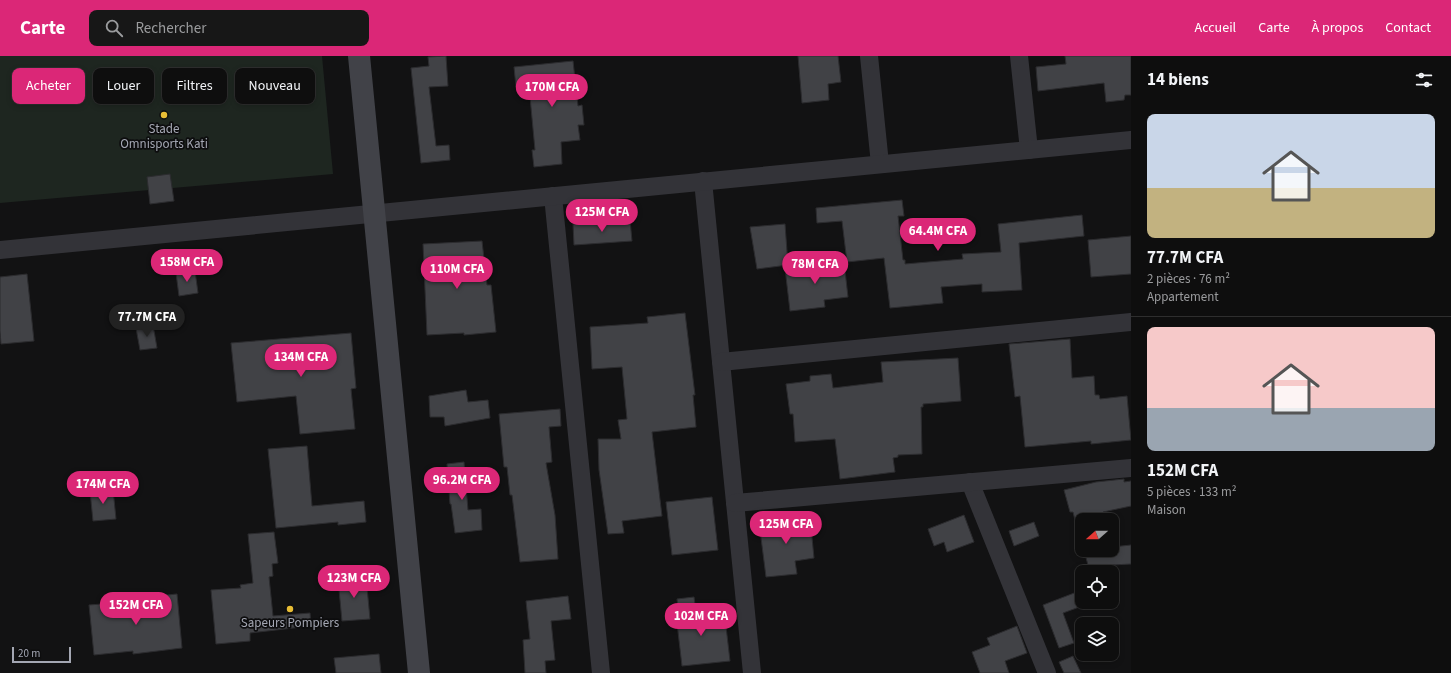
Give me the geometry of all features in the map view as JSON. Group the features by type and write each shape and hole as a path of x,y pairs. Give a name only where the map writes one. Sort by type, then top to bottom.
{"main road":[{"path":"359,56 419,673"}],"street":[{"path":"869,56 880,164"},
{"path":"1020,56 1029,150"},
{"path":"0,250 1131,140"},
{"path":"703,181 752,673"},
{"path":"554,196 601,673"},
{"path":"721,362 1131,322"},
{"path":"735,503 1131,468"},
{"path":"970,482 1047,673"}],"shaded area":[{"name":"Stade Omnisports Kati","path":"0,56 322,56 333,174 0,203"}],"building":[{"path":"446,56 448,86 429,87 436,146 449,145 450,160 421,163 411,68 429,66 428,57"},
{"path":"798,56 838,56 841,82 828,84 829,100 802,103"},
{"path":"1065,56 1131,56 1131,95 1125,95 1124,100 1106,102 1104,83 1038,91 1036,67 1066,64"},
{"path":"573,61 578,106 582,105 584,125 578,125 580,140 561,142 562,164 534,167 532,150 535,150 529,86 516,87 514,67"},
{"path":"170,174 174,201 150,204 147,177"},
{"path":"902,200 904,216 898,216 903,260 905,260 905,264 963,259 962,254 1001,252 998,224 1082,215 1084,236 1019,243 1022,290 982,292 982,284 941,287 943,303 890,308 884,258 847,262 842,221 817,223 816,208"},
{"path":"630,220 632,241 574,245 573,224"},
{"path":"785,224 788,265 757,269 750,227"},
{"path":"1131,236 1131,274 1091,277 1088,240"},
{"path":"482,241 487,285 491,285 496,332 464,335 464,333 427,335 423,244"},
{"path":"844,262 848,297 824,300 825,307 790,311 785,268"},
{"path":"195,271 198,293 179,296 176,273"},
{"path":"27,274 34,341 1,344 0,277"},
{"path":"685,313 695,395 693,395 696,427 652,432 662,516 622,521 624,533 608,534 599,470 598,439 621,439 618,420 627,419 622,367 592,369 590,327 648,323 647,317"},
{"path":"153,325 157,348 140,350 136,328"},
{"path":"351,333 356,388 351,389 355,429 300,434 296,396 237,402 231,343"},
{"path":"1070,339 1072,378 1094,376 1095,395 1099,395 1100,399 1127,396 1131,440 1091,444 1091,441 1025,447 1020,396 1015,397 1009,344"},
{"path":"958,358 961,401 923,404 923,407 921,407 922,454 898,455 898,457 893,458 895,472 840,479 835,439 795,442 793,414 790,414 786,384 810,381 810,376 831,374 833,388 883,382 881,362"},
{"path":"466,390 468,402 488,400 490,418 445,426 444,417 430,417 429,396"},
{"path":"560,409 561,426 549,427 552,462 546,463 555,515 558,559 520,562 512,495 510,495 507,467 504,467 499,414"},
{"path":"307,446 312,506 364,501 366,522 338,525 338,522 276,528 268,449"},
{"path":"464,462 468,510 481,509 482,530 455,533 450,504 447,464"},
{"path":"1124,479 1124,482 1131,481 1131,506 1103,513 1075,513 1075,520 1073,512 1070,512 1064,490 1096,482"},
{"path":"113,489 116,519 93,521 90,491"},
{"path":"712,497 718,550 672,555 666,502"},
{"path":"964,515 974,542 947,552 944,542 934,546 928,529"},
{"path":"810,517 814,558 795,561 797,574 766,577 759,522"},
{"path":"1034,522 1039,536 1014,546 1009,531"},
{"path":"274,532 278,563 272,564 273,576 269,577 273,616 310,613 311,626 250,633 250,641 216,644 211,590 241,588 240,585 253,583 248,534"},
{"path":"1131,545 1131,564 1088,565 1086,557 1119,557 1119,546"},
{"path":"366,577 370,619 342,621 338,579"},
{"path":"1075,593 1075,609 1063,613 1074,643 1059,648 1043,605"},
{"path":"177,594 182,648 133,654 133,651 94,655 89,605 127,602 127,599"},
{"path":"568,596 571,619 551,621 555,660 545,661 546,673 525,673 523,640 530,639 526,601"},
{"path":"694,597 697,621 725,618 730,661 682,666 677,623 680,623 677,599"},
{"path":"1017,626 1027,653 1005,661 1009,673 980,673 972,652 990,645 987,638"},
{"path":"379,654 381,673 336,673 334,658"},
{"path":"1073,656 1081,673 1064,673 1059,662"}],"place":[{"name":"Stade Omnisports Kati","path":"164,115"},
{"name":"Sapeurs Pompiers","path":"290,609"}]}
